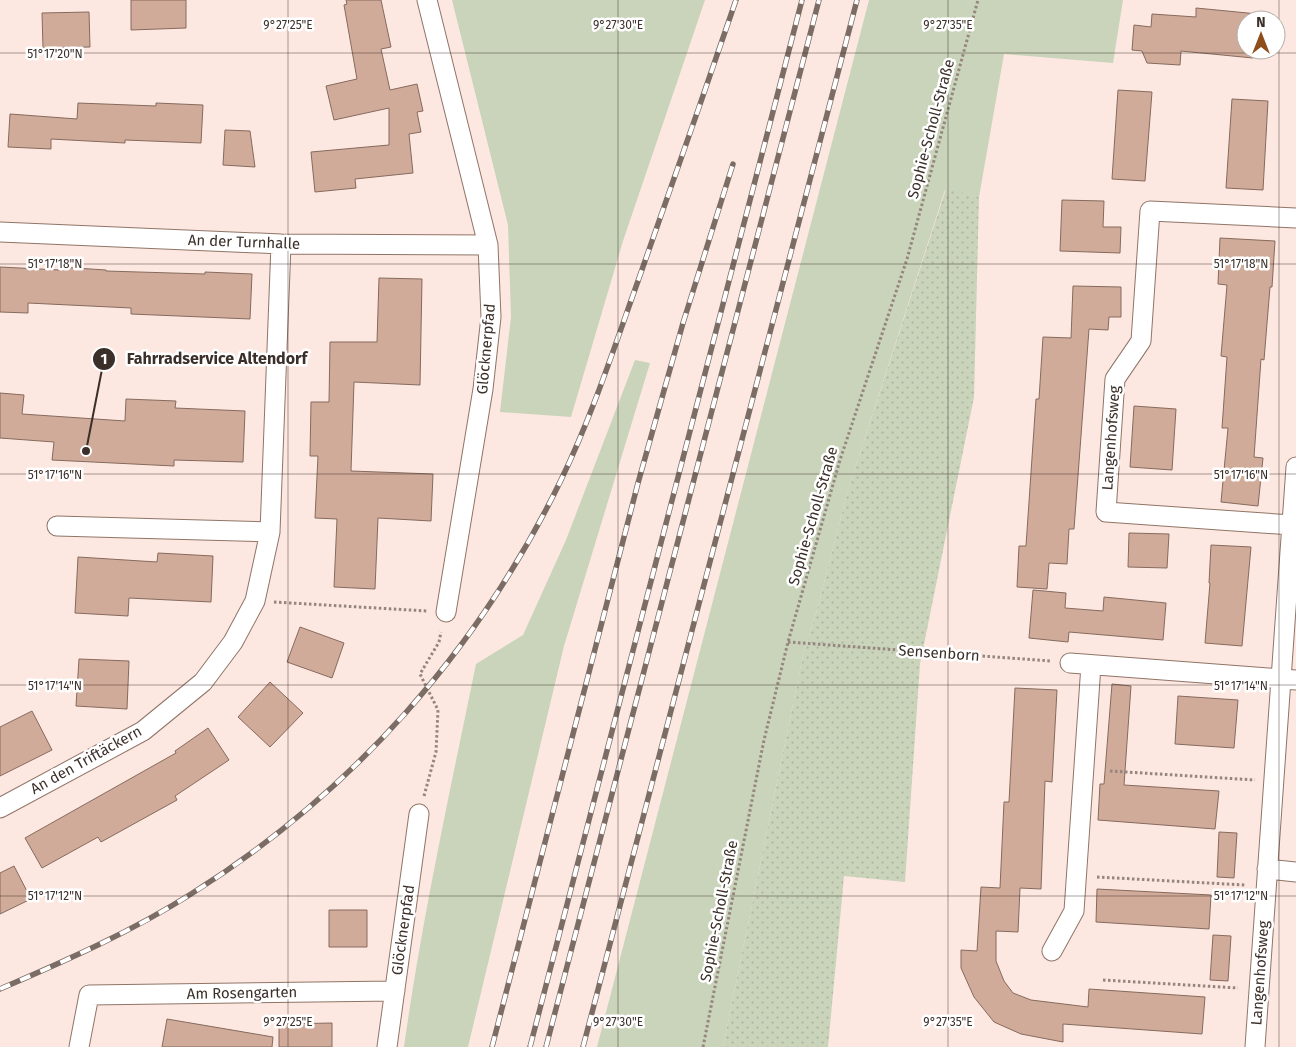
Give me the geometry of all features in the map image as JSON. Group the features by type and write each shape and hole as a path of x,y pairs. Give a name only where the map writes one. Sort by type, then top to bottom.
{"street":[{"name":"Glöcknerpfad","path":"427,0 488,245 491,317 483,389 446,612"},
{"name":"Langenhofsweg","path":"1292,525 1106,512 1115,379 1142,340 1150,211 1296,218"},
{"name":"An der Turnhalle","path":"0,232 282,244 488,245"},
{"name":"An den Triftäckern","path":"0,808 143,731 203,682 233,642 255,601 270,532 282,244"},
{"name":"Langenhofsweg","path":"1255,1047 1273,782 1288,680 1292,525 1296,467"},
{"path":"57,526 270,532"},
{"path":"1070,663 1288,680"},
{"path":"1052,951 1074,911 1091,665"},
{"name":"Glöcknerpfad","path":"387,1047 419,814"},
{"path":"1267,878 1296,872"},
{"name":"Am Rosengarten","path":"79,1047 89,995 395,991"}],"path":[{"name":"Sophie-Scholl-Straße","path":"703,1047 764,740 788,642 840,460 907,259 978,0"},
{"path":"255,601 446,612 439,642 420,674 438,710 436,752 419,814"},
{"name":"Sensenborn","path":"788,642 1070,663"},
{"path":"1110,770 1273,782"},
{"path":"1096,877 1267,878"},
{"path":"1104,980 1259,989"}],"green space":[{"path":"452,0 705,0 623,241 571,417 500,412 511,317 508,225"},
{"path":"869,0 1123,0 1113,63 1004,54 979,197 945,190 848,490 817,610 803,655 723,1047 597,1047"},
{"path":"946,189 979,197 974,397 920,664 905,882 844,876 828,1047 723,1047 803,655 817,610 848,490"},
{"path":"635,360 650,363 564,646 468,1047 404,1047 428,903 476,664 523,635 566,540"}],"building":[{"path":"131,0 186,0 186,28 131,30"},
{"path":"346,0 381,0 391,47 381,49 390,90 417,84 423,111 417,112 421,132 409,134 413,173 355,179 356,188 315,192 311,152 389,145 389,108 334,120 326,86 357,79 344,5 347,4"},
{"path":"1196,8 1236,12 1236,56 1181,51 1180,65 1147,63 1142,51 1132,50 1134,25 1151,27 1152,14 1196,17"},
{"path":"89,12 90,47 43,48 42,13"},
{"path":"1118,90 1152,92 1145,181 1112,179"},
{"path":"1232,99 1268,101 1263,190 1226,188"},
{"path":"78,103 156,106 156,103 203,105 201,143 125,140 125,143 51,139 51,149 8,147 10,114 77,119"},
{"path":"225,130 250,131 255,167 223,165"},
{"path":"1062,200 1104,201 1103,227 1121,227 1120,253 1060,251"},
{"path":"1220,238 1275,241 1264,360 1261,359 1254,457 1263,458 1258,506 1221,502 1228,428 1222,428 1227,357 1221,356 1227,285 1218,284"},
{"path":"0,267 60,270 60,267 106,271 252,274 250,319 131,314 131,308 28,303 28,313 0,312"},
{"path":"379,278 422,279 420,385 354,382 351,471 433,474 431,521 378,518 375,589 334,587 337,519 315,518 318,456 310,456 311,402 329,402 330,342 377,342"},
{"path":"1073,286 1121,287 1121,317 1109,317 1108,330 1089,329 1074,529 1069,529 1067,564 1049,563 1047,589 1017,587 1019,546 1026,546 1036,399 1039,399 1043,337 1071,338"},
{"path":"0,393 24,395 22,414 125,421 126,399 176,401 175,408 245,411 243,462 174,460 174,466 52,460 54,442 0,438"},
{"path":"1134,406 1176,409 1172,470 1130,467"},
{"path":"1129,533 1169,534 1167,568 1128,567"},
{"path":"1211,545 1251,547 1242,646 1205,643"},
{"path":"158,553 213,556 211,602 129,598 128,616 75,613 78,557 157,562"},
{"path":"1033,590 1066,593 1065,608 1103,611 1104,597 1166,603 1163,640 1069,632 1068,642 1029,638"},
{"path":"300,627 344,643 332,678 287,662"},
{"path":"79,659 129,661 127,709 76,706"},
{"path":"270,682 303,713 270,747 238,717"},
{"path":"1112,684 1131,686 1124,785 1219,791 1215,829 1098,820 1100,784 1104,784"},
{"path":"1015,688 1057,690 1052,782 1045,781 1041,889 1020,888 1018,932 996,931 996,961 1004,981 1013,993 1031,1000 1088,1007 1089,989 1205,997 1202,1034 1063,1024 1063,1042 1021,1034 994,1022 974,997 961,968 961,950 977,951 981,887 1000,888 1004,802 1009,802"},
{"path":"1178,696 1238,700 1234,748 1175,744"},
{"path":"32,711 52,750 0,776 0,727"},
{"path":"208,728 229,760 175,796 177,800 101,842 98,837 42,868 25,838 176,753 175,751"},
{"path":"1219,832 1237,833 1234,878 1217,877"},
{"path":"14,866 31,899 0,914 0,873"},
{"path":"1097,889 1211,895 1209,929 1096,922"},
{"path":"329,910 367,910 367,947 329,947"},
{"path":"1213,935 1231,936 1228,981 1210,980"},
{"path":"167,1019 273,1037 272,1047 162,1047"},
{"path":"332,1023 332,1047 279,1047 279,1024"}],"railway":[{"path":"0,989 73,957 145,921 191,894 250,854 305,811 357,764 405,713 450,660 491,603 528,543 572,456 593,407 611,357 736,0"},
{"path":"530,1047 802,0"},
{"path":"546,1047 819,0"},
{"path":"583,1047 857,0"},
{"path":"492,1047 638,483 683,323 733,164"}],"place":[{"name":"Fahrradservice Altendorf","path":"86,451"}]}
